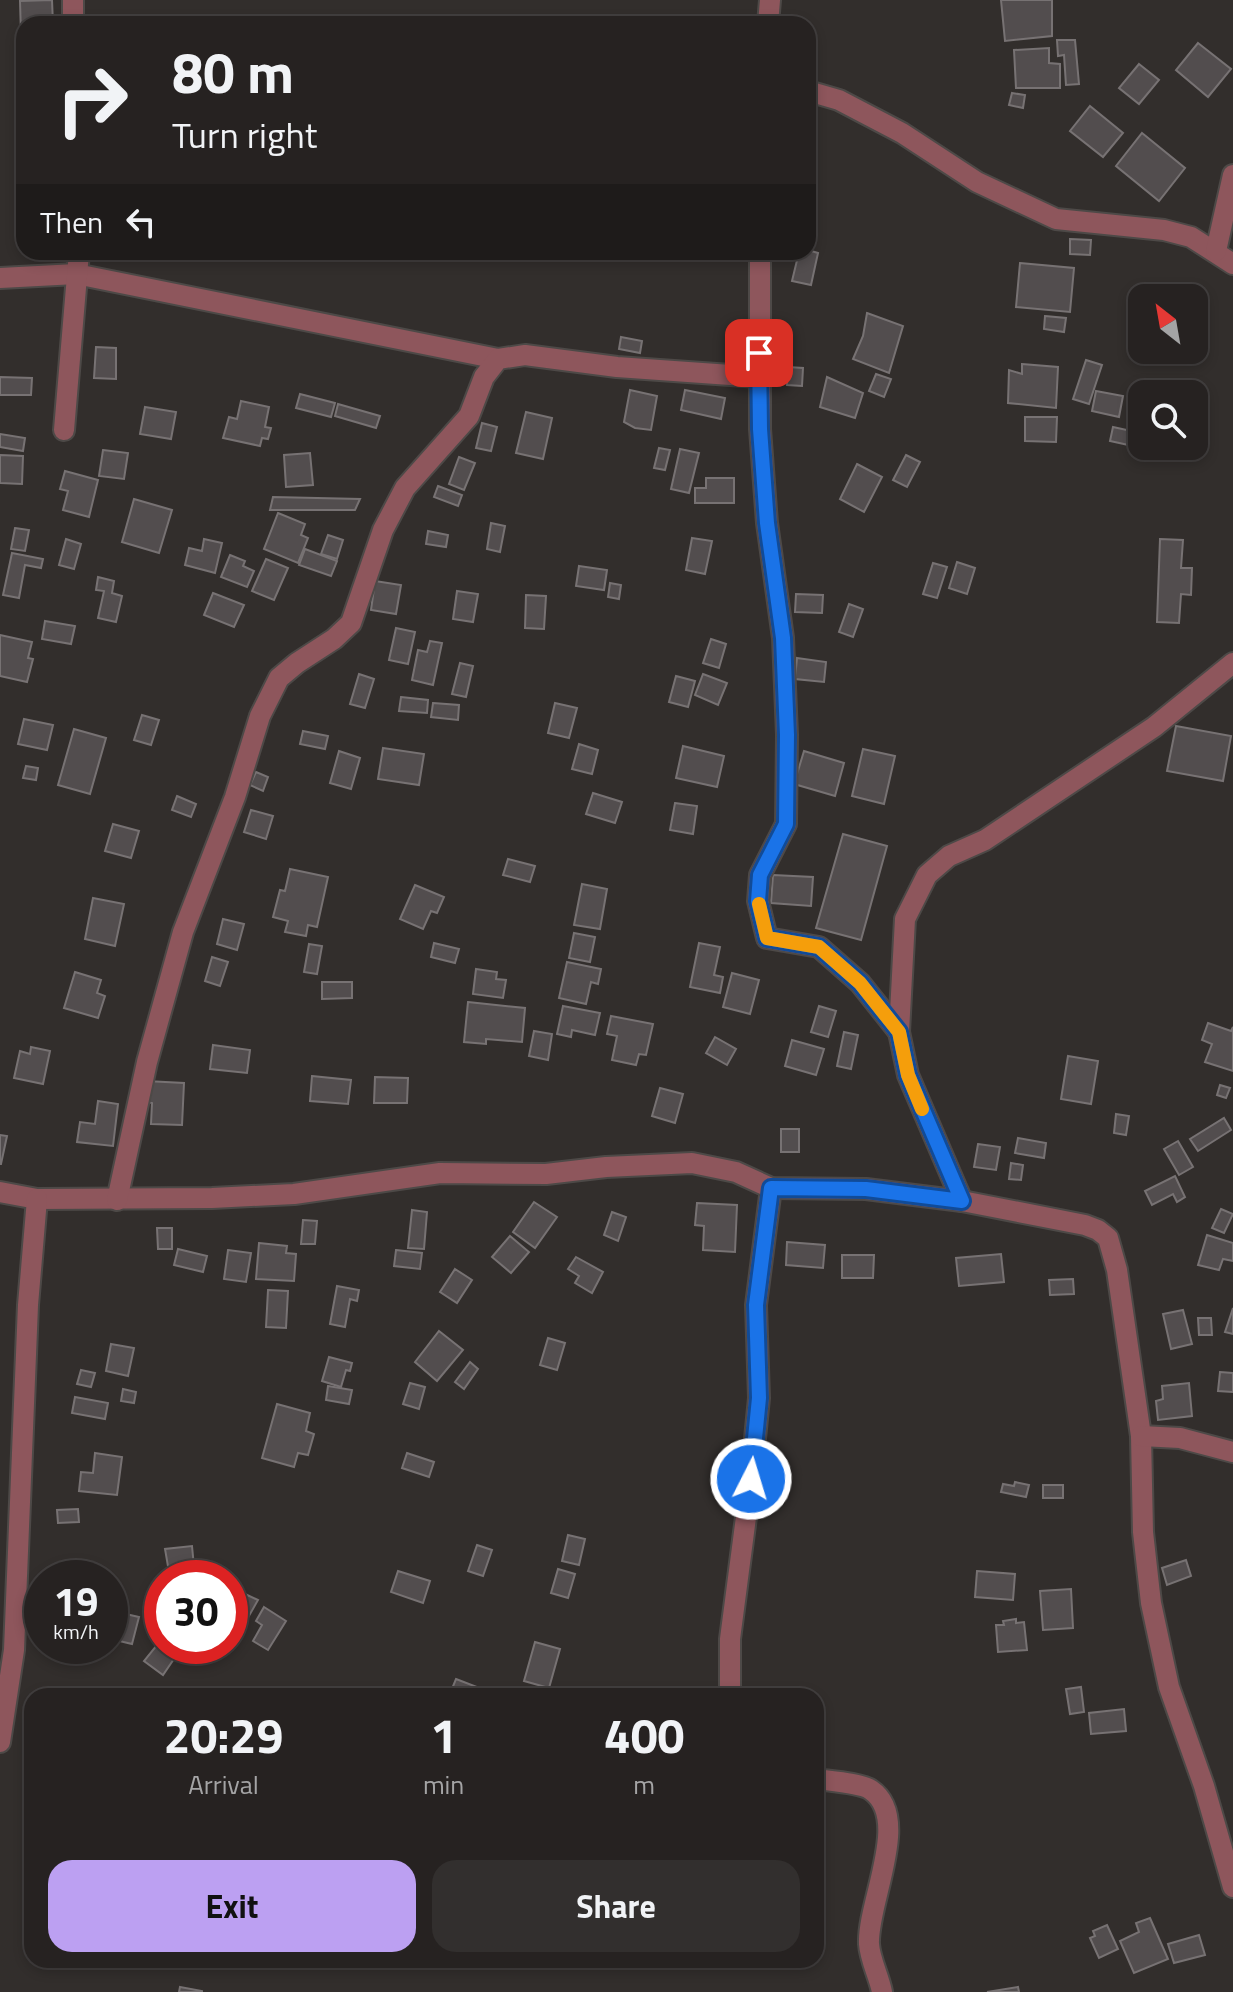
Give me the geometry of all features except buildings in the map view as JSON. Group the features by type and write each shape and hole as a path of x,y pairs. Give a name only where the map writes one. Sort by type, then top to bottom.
{"street":[{"path":"816,93 839,100 902,133 977,182 1056,219 1164,230 1191,237 1233,264"},
{"path":"1216,251 1233,175"},
{"path":"64,430 78,260"},
{"path":"760,260 760,429 767,523 783,638 787,735 786,824 760,875 758,901 767,938 819,947 860,983 899,1032"},
{"path":"0,278 76,274 498,359 525,355 617,367 759,377"},
{"path":"117,1200 147,1062 183,932 235,797 260,716 279,678 351,623 383,530 405,488 469,416 484,377 498,359"},
{"path":"962,1201 908,1075 899,1032 905,919 927,875 949,856 985,840 1154,727 1233,663"},
{"path":"0,1192 37,1199 117,1200 294,1194 440,1173 546,1174 606,1167 692,1163 736,1172 771,1188 866,1189 962,1201 1098,1230 1108,1238 1117,1270 1141,1436 1143,1532 1154,1617 1169,1687 1204,1786 1233,1887"},
{"path":"730,1688 730,1639 759,1398 756,1305 771,1188"},
{"path":"0,1742 14,1650 28,1305 37,1199"},
{"path":"1141,1436 1180,1438 1233,1452"},
{"path":"824,1780 870,1789 885,1805 890,1831 872,1912 869,1945 882,1992"}],"slow traffic":[{"path":"759,904 767,938 819,947 860,983 899,1032 908,1075 922,1109"}],"route":[{"path":"751,1479 759,1398 756,1305 771,1188 866,1189 962,1201 908,1075 899,1032 860,983 819,947 767,938 758,901 760,875 786,824 787,735 783,638 767,523 760,429 759,353"}]}
